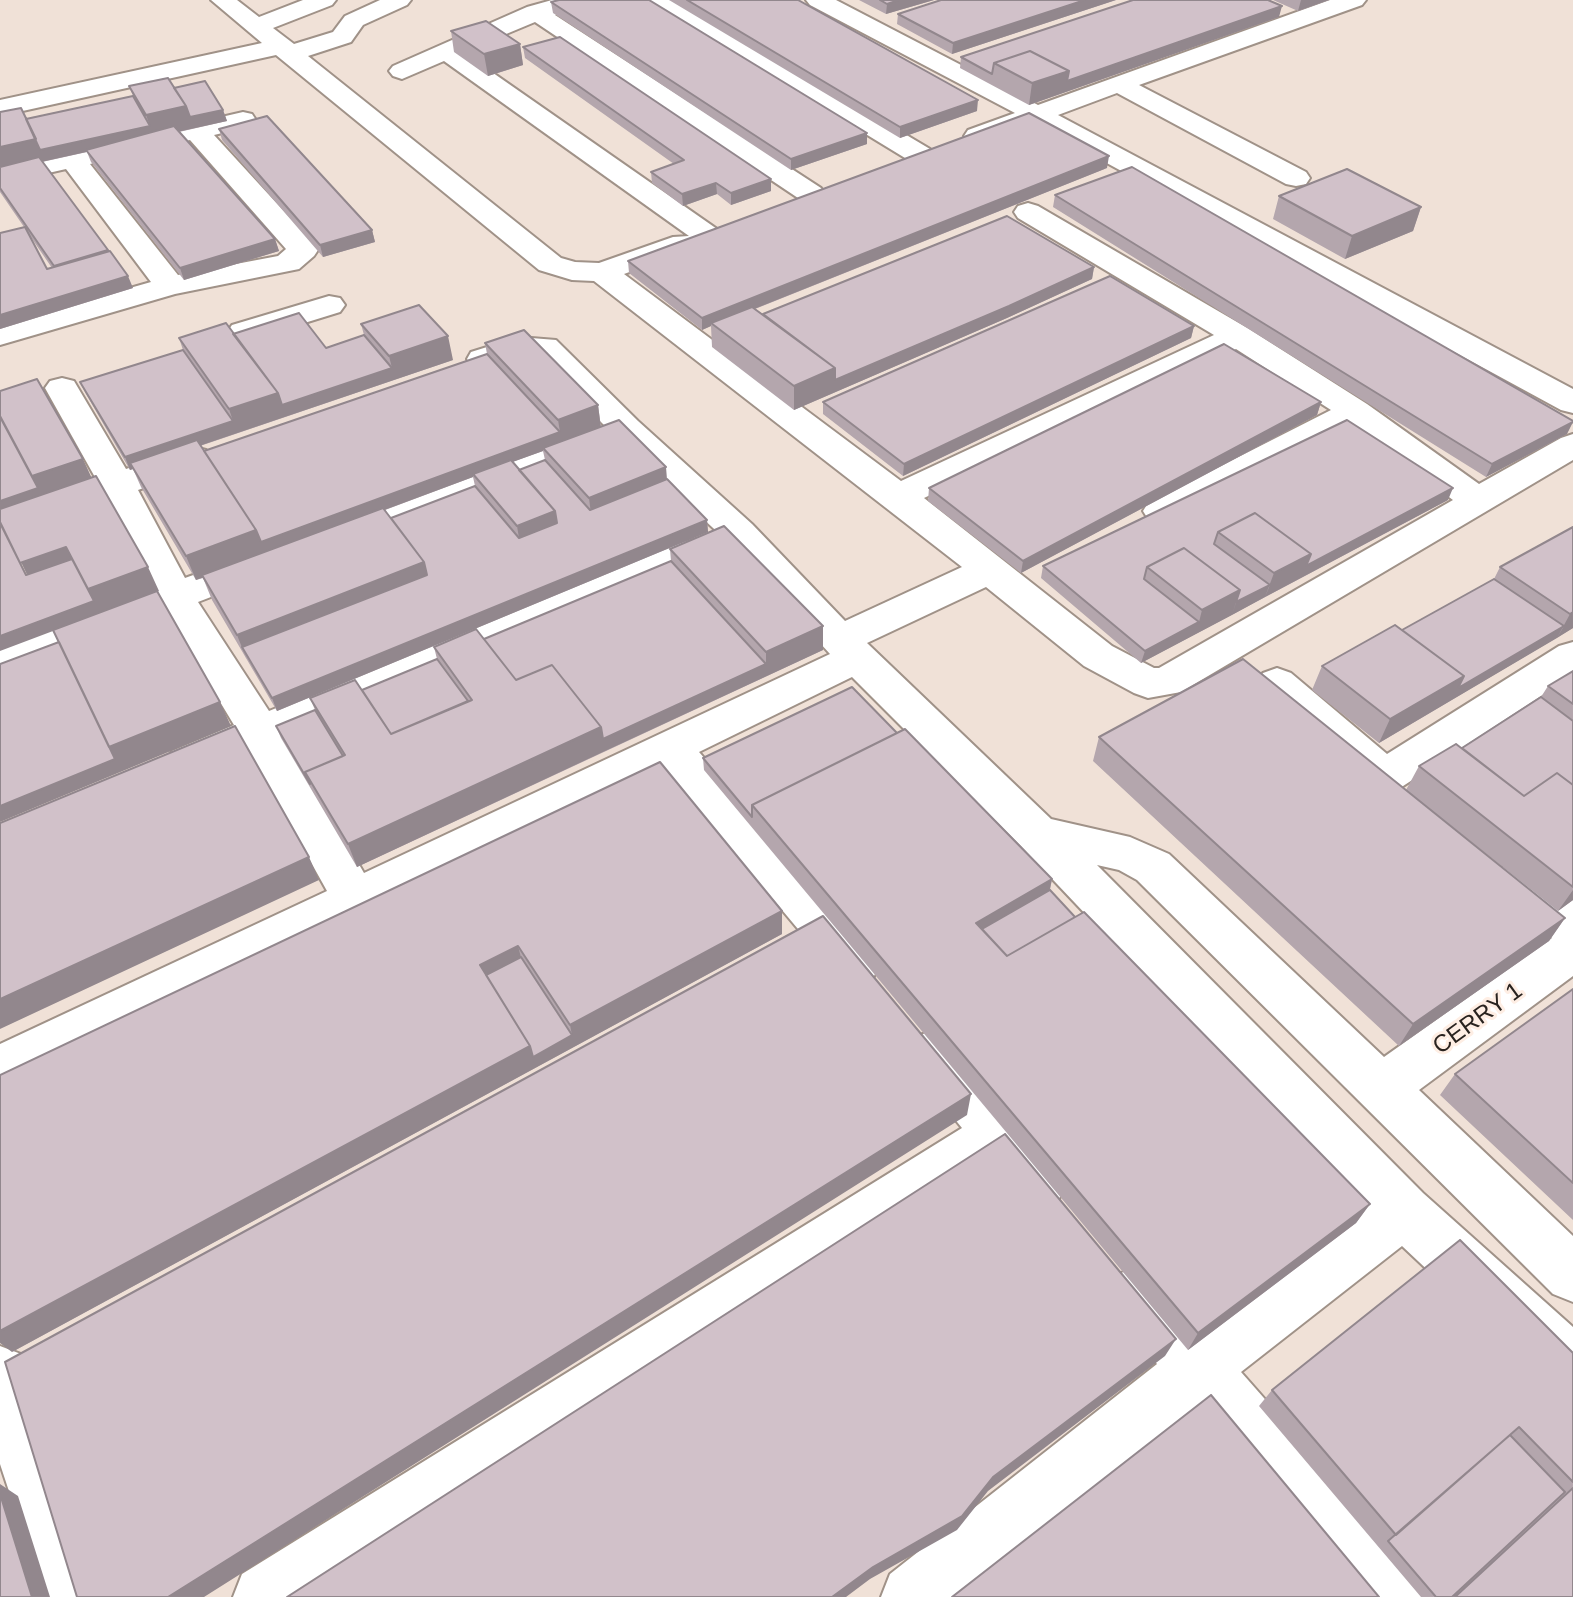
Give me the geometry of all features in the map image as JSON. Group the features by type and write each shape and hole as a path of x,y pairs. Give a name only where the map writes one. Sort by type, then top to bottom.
{"street":[{"path":"223,0 288,49 550,264 572,271 602,272 737,223"},
{"path":"258,26 324,0"},
{"path":"0,108 342,37 353,21 399,0"},
{"path":"402,71 535,12 574,0"},
{"path":"662,0 920,155"},
{"path":"818,0 1037,116 1124,173 1573,403"},
{"path":"893,165 1354,0"},
{"path":"1258,5 1292,20"},
{"path":"535,12 811,194"},
{"path":"866,27 896,18"},
{"path":"446,51 707,235"},
{"path":"944,67 980,54"},
{"path":"1120,85 1296,178"},
{"path":"0,176 243,120"},
{"path":"0,335 170,286 288,263 303,250 196,131"},
{"path":"73,160 170,286"},
{"path":"781,206 838,184"},
{"path":"1027,212 1115,279 1238,336 1355,411 1477,500"},
{"path":"602,272 709,338 812,416 898,496 1016,576 1098,656 1129,675 1157,684 1167,682 1573,445"},
{"path":"210,342 329,305"},
{"path":"898,496 1238,336"},
{"path":"459,367 519,347 545,347 626,428 857,641 1404,1211 1573,1366"},
{"path":"64,388 175,596 260,732 355,899"},
{"path":"1128,528 1355,411"},
{"path":"0,663 626,428"},
{"path":"0,525 221,449"},
{"path":"159,774 739,532"},
{"path":"0,1069 670,747 938,593 1016,576"},
{"path":"1385,776 1573,656"},
{"path":"1277,683 1420,804"},
{"path":"670,747 805,940 892,1007 1070,1216"},
{"path":"1046,836 1120,852 1153,867 1573,1274"},
{"path":"1479,852 1573,927"},
{"name":"CERRY 1","path":"1382,1088 1573,949"},
{"path":"265,1597 1000,1133"},
{"path":"913,1597 1198,1369 1404,1211"},
{"path":"1109,1263 1396,1597"},
{"path":"14,1364 76,1597"}],"building":[{"path":"649,0 867,133 791,159 551,2"},
{"path":"687,0 798,0 978,100 900,127"},
{"path":"941,0 1085,0 953,43 898,14"},
{"path":"1133,0 1268,0 1282,6 1067,81 1069,71 1030,51 994,63 992,74 961,57"},
{"path":"486,21 520,44 484,54 451,31"},
{"path":"560,37 771,179 731,193 716,183 682,194 651,172 684,160 523,47"},
{"path":"1030,51 1069,71 1032,83 994,63"},
{"path":"168,78 186,106 146,115 129,86"},
{"path":"205,81 223,110 190,117 174,88"},
{"path":"133,96 150,126 40,150 26,119"},
{"path":"21,108 36,139 0,147 0,112"},
{"path":"1029,113 1109,156 702,318 628,261"},
{"path":"267,116 372,230 320,245 219,129"},
{"path":"174,126 275,239 180,268 86,150"},
{"path":"39,157 108,250 54,266 0,188 0,167"},
{"path":"1132,167 1573,422 1492,464 1055,195"},
{"path":"1347,169 1421,207 1352,236 1279,196"},
{"path":"1007,216 1094,267 835,380 835,368 763,314"},
{"path":"25,227 47,269 110,251 128,276 0,315 0,233"},
{"path":"1110,276 1194,326 904,464 823,402"},
{"path":"419,305 448,336 389,356 361,324"},
{"path":"752,307 835,368 794,386 711,323"},
{"path":"299,313 326,348 364,335 392,368 282,405 278,393 233,334"},
{"path":"226,323 278,393 229,409 179,338"},
{"path":"524,330 598,405 558,420 485,343"},
{"path":"1224,344 1321,402 1023,561 929,488"},
{"path":"183,350 233,421 125,457 80,382"},
{"path":"487,354 560,432 261,542 204,451"},
{"path":"37,379 83,459 32,476 0,416 0,391"},
{"path":"0,417 38,488 0,501"},
{"path":"619,420 666,467 589,498 543,448"},
{"path":"1347,420 1453,488 1306,566 1311,554 1255,513 1218,532 1214,544 1270,585 1236,602 1240,590 1184,548 1147,567 1144,579 1199,622 1145,651 1043,566"},
{"path":"197,440 256,530 186,556 130,463"},
{"path":"511,460 555,511 517,526 473,474"},
{"path":"545,460 590,510 667,479 707,520 272,698 242,647 427,575 424,562 391,518 475,486 519,538 557,523 555,511 519,470"},
{"path":"96,476 148,567 88,589 66,547 20,563 0,522 0,509"},
{"path":"383,508 424,562 237,635 202,575"},
{"path":"1255,513 1311,554 1274,573 1218,532"},
{"path":"0,523 26,575 72,559 94,601 0,636"},
{"path":"724,526 823,626 766,652 670,549"},
{"path":"1573,527 1573,612 1570,614 1500,567"},
{"path":"1184,548 1240,590 1202,610 1147,567"},
{"path":"671,561 766,664 603,739 601,727 552,665 516,680 484,639"},
{"path":"1494,579 1564,626 1458,688 1464,676 1402,630"},
{"path":"157,591 220,702 109,747 53,630"},
{"path":"1395,625 1464,676 1390,719 1322,666"},
{"path":"476,629 516,680 552,665 601,727 348,844 305,772 345,755 310,698 355,680 391,734 472,700 434,647"},
{"path":"59,642 115,759 0,806 0,664"},
{"path":"437,659 468,701 391,734 362,690"},
{"path":"1243,659 1565,918 1413,1024 1099,737"},
{"path":"1573,671 1573,704 1548,686"},
{"path":"852,687 897,733 752,805 752,817 703,758"},
{"path":"1541,697 1573,721 1573,785 1557,773 1524,796 1462,748"},
{"path":"315,710 343,756 305,772 310,784 276,726"},
{"path":"235,726 309,857 0,999 0,823"},
{"path":"905,729 1052,879 976,923 1007,956 1084,912 1370,1204 1198,1333 752,805"},
{"path":"1456,744 1524,796 1557,773 1573,785 1573,887 1419,766"},
{"path":"660,762 782,911 570,1025 518,946 480,965 530,1046 0,1331 0,1075"},
{"path":"1050,890 1075,917 1007,956 982,929"},
{"path":"823,916 971,1094 168,1597 77,1597 5,1362"},
{"path":"521,957 572,1035 533,1057 530,1046 486,975"},
{"path":"1573,989 1573,1183 1455,1074"},
{"path":"1005,1134 1176,1339 993,1477 962,1516 873,1567 832,1597 287,1597"},
{"path":"1460,1240 1573,1353 1573,1482 1519,1427 1396,1535 1272,1390"},
{"path":"1211,1395 1379,1597 952,1597"},
{"path":"1510,1435 1565,1492 1452,1597 1436,1597 1388,1541"},
{"path":"1573,1488 1573,1597 1455,1597"},
{"path":"0,1494 32,1597 0,1597"}]}
